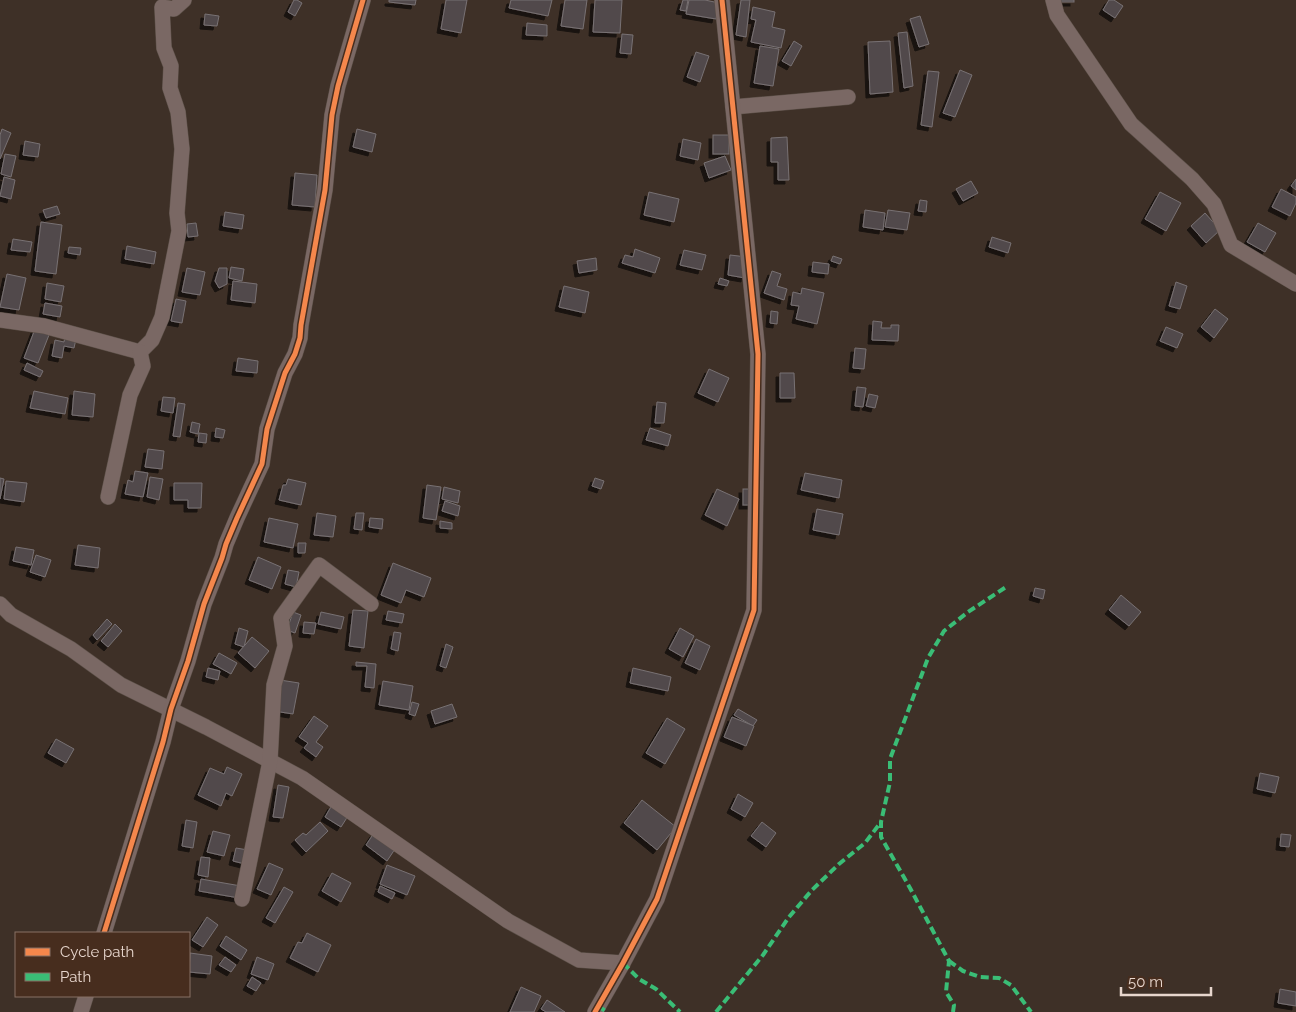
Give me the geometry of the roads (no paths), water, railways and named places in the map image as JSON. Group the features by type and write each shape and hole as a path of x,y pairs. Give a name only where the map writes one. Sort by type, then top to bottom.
{"street":[{"path":"140,352 152,340 162,317 179,230 177,213 182,149 178,112 170,88 171,66 164,48 159,3 174,9 184,0"},
{"path":"104,932 204,604 237,518 262,464 267,429 285,373 295,354 300,338 325,190 332,115 338,86 363,0"},
{"path":"595,1012 657,900 754,610 758,354 722,0"},
{"path":"1052,0 1057,16 1131,124 1192,179 1214,204 1231,245 1296,284"},
{"path":"733,107 848,97"},
{"path":"0,320 44,326 140,352"},
{"path":"108,497 130,395 143,366 140,352"},
{"path":"242,898 270,761 274,686 285,646 281,618 319,565 371,604"},
{"path":"0,604 6,619 71,649 121,685 302,778 508,921 579,960 623,963"},
{"path":"81,1012 86,997"}]}
